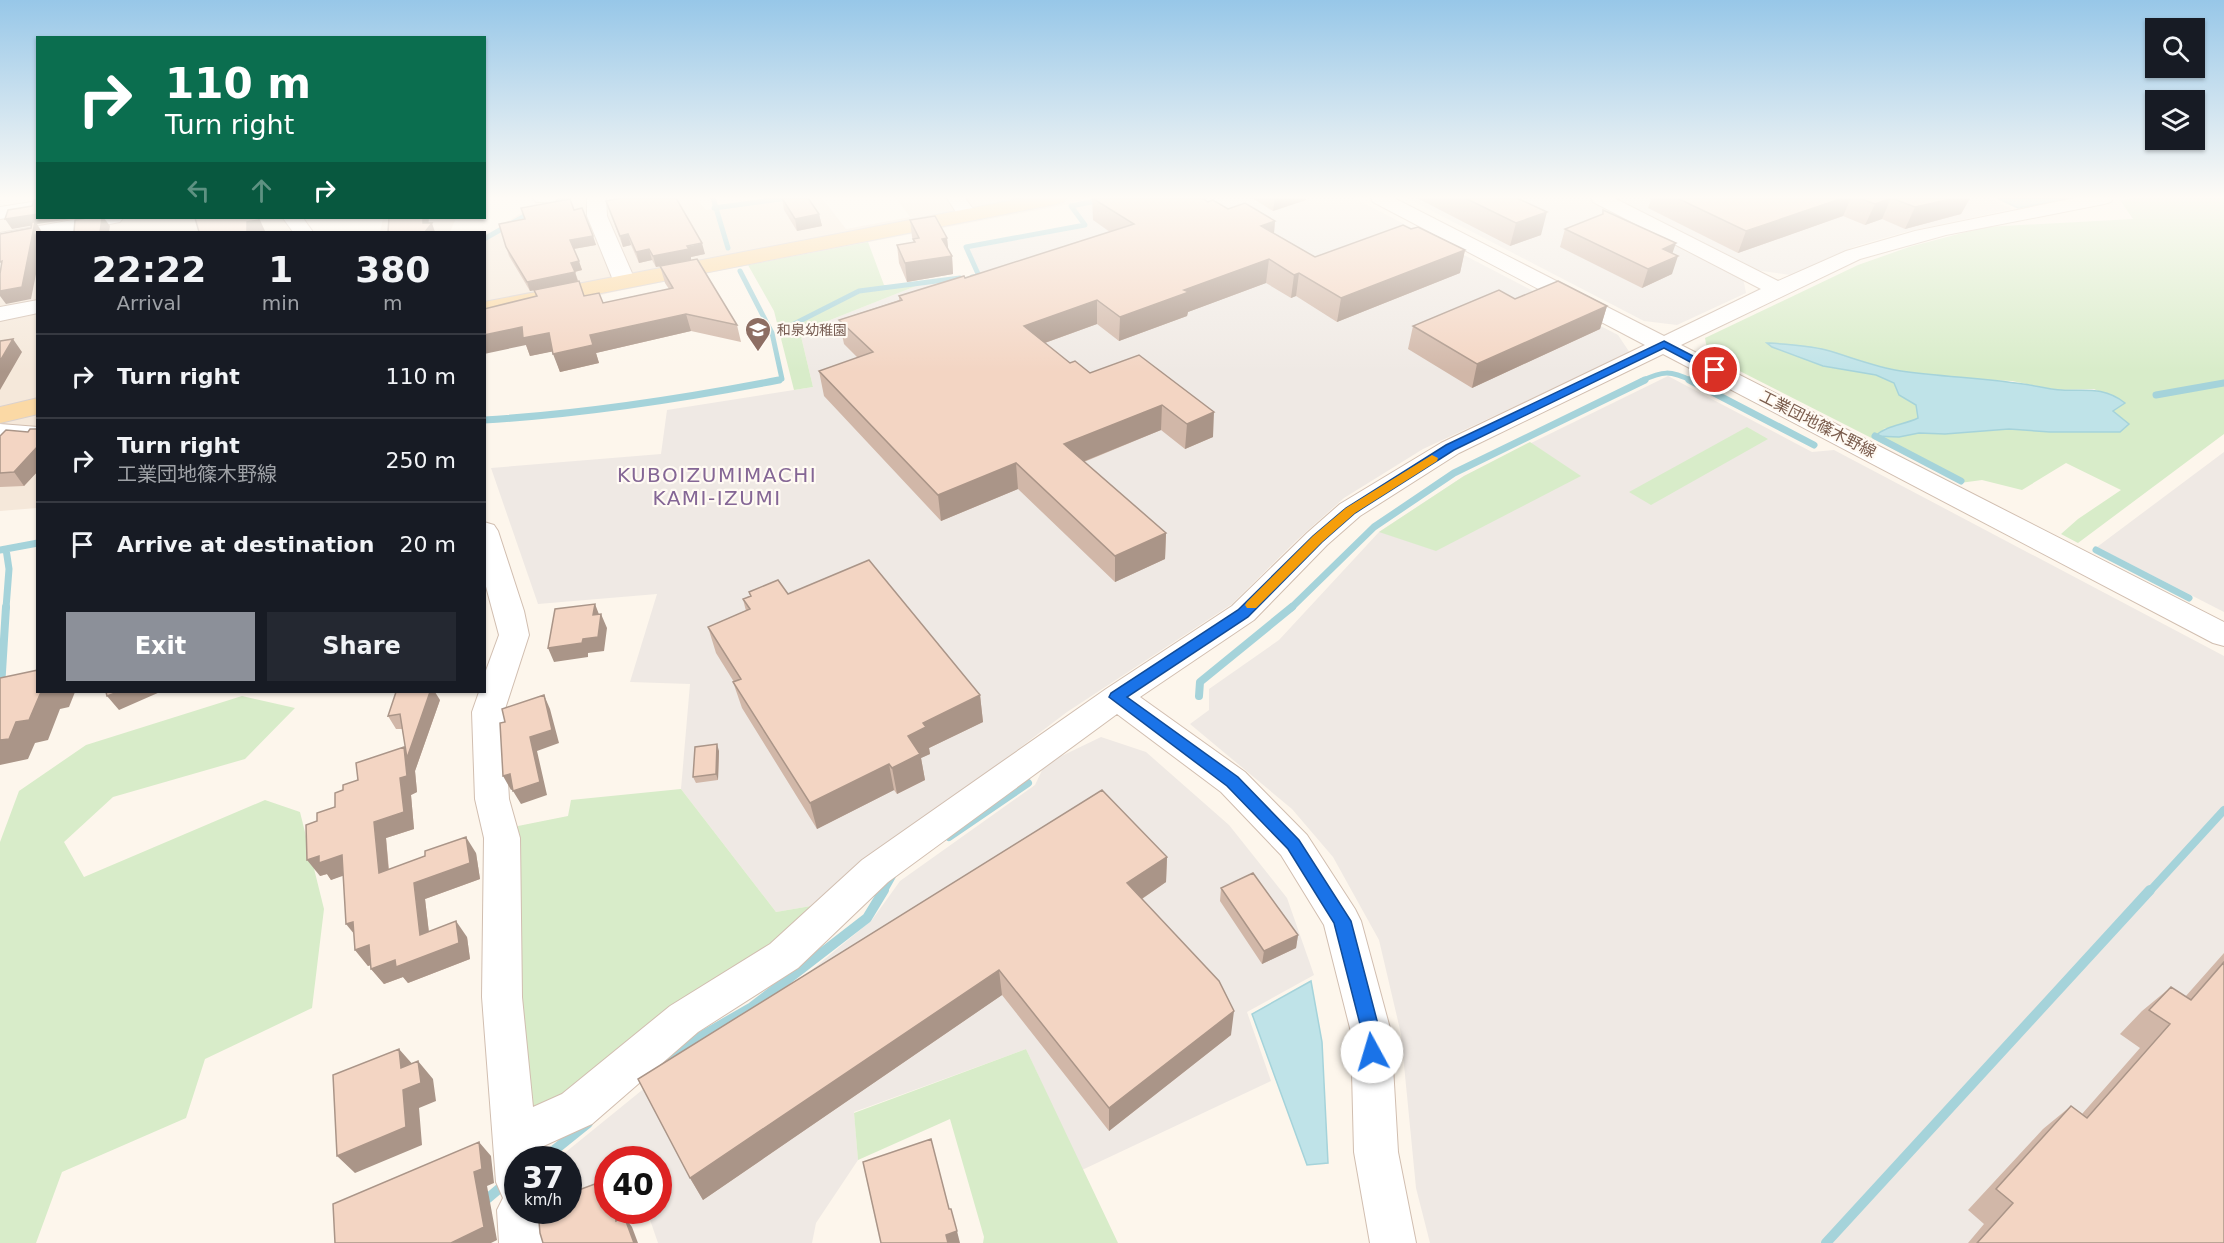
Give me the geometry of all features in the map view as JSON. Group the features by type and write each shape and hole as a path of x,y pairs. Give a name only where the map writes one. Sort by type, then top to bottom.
{"main road":[{"path":"486,309 735,256"},
{"path":"0,415 36,406"}],"street":[{"path":"614,256 624,280"},
{"name":"工業団地篠木野線","path":"1493,256 2224,635"},
{"path":"1713,256 1778,289"},
{"path":"514,1137 577,1109 684,1019 784,956 875,871 1073,727 1243,613 1317,539 1350,510 1450,448 1851,256"},
{"path":"0,314 36,306"},
{"path":"0,432 36,435"},
{"path":"486,537 509,611 514,635 488,711 492,799 502,838 502,997 515,1146"},
{"path":"1116,697 1233,782 1294,844 1342,921 1371,1032 1376,1152 1393,1243"},
{"path":"521,1224 522,1243"}],"shaded area":[{"path":"0,256 36,256 36,508 0,511"},
{"path":"486,256 795,256 748,265 609,293 486,327"},
{"path":"972,256 1466,256 1618,335 1630,353 1423,449 1344,498 1297,540 1232,604 1067,712 811,906 776,912 681,789 690,684 630,682 657,594 538,604 491,468 661,454 667,410 813,387 800,332 916,286 982,278"},
{"path":"1519,256 1701,256 1743,278 1746,293 1677,325 1644,321"},
{"path":"1728,256 1834,256 1791,275 1755,270"},
{"path":"1668,376 1812,452 1834,450 2224,656 2224,1243 1430,1243 1416,1188 1401,1034 1379,940 1333,857 1292,809 1190,724 1209,710 1209,689 1279,640 1379,532 1464,476"},
{"path":"2224,452 2224,612 2097,547"},
{"path":"1101,737 1146,752 1229,825 1287,898 1314,975 1247,1012 1271,1081 1082,1170 1026,1049 854,1112 858,1160 816,1223 812,1243 658,1243 651,1224 672,1224 672,1146 594,1146 594,1189 582,1193 582,1146 573,1146 689,1052 756,1016 872,920 900,881 1035,785 1045,764"}],"green space":[{"path":"795,256 873,256 884,285 916,286 800,332 813,387 794,390 774,311 748,265"},
{"path":"1883,256 2224,256 2224,434 2078,543 2061,534 2078,519 2121,490 2066,463 2022,490 1982,480 1960,483 1722,362 1707,349 1705,338 1858,265","holes":["1824,350 1853,360 1899,371 1965,379 2012,381 2057,390 2094,389 2124,404 2113,411 2129,424 2120,432 2050,432 2009,429 1945,434 1919,433 1899,437 1883,429 1906,424 1918,418 1916,405 1899,395 1894,383 1876,375 1823,366"]},
{"path":"1747,427 1768,439 1651,505 1629,492"},
{"path":"1530,442 1581,476 1436,551 1379,532 1464,476"},
{"path":"242,696 295,708 245,759 113,797 64,842 84,877 265,800 300,812 324,909 312,1008 205,1059 186,1118 62,1172 36,1243 0,1243 0,842 19,791 86,745"},
{"path":"681,789 776,912 811,906 774,953 563,1108 533,1113 516,969 518,826 568,816 571,800"},
{"path":"1026,1049 1118,1243 983,1243 984,1237 950,1119 858,1160 854,1113"}],"water":[{"path":"1767,343 1819,348 1901,371 2010,382 2057,390 2087,390 2105,393 2125,403 2113,411 2129,424 2120,432 2050,432 2009,429 1945,434 1919,433 1899,437 1875,436 1918,418 1916,405 1899,395 1894,383 1876,375 1823,366 1772,347"},
{"path":"1311,981 1322,1042 1328,1163 1307,1165 1252,1014"}],"building":[{"path":"0,256 28,256 22,287 0,291 2,261 0,262"},
{"path":"511,256 577,256 579,261 571,263 575,272 527,282"},
{"path":"902,256 952,256 905,263"},
{"path":"1034,256 1449,256 1341,298 1299,273 1294,275 1269,259 1184,290 1189,292 1120,317 1097,300 1024,326 1070,363 1075,361 1090,373 1139,355 1214,412 1187,424 1162,405 1064,444 1166,533 1115,556 1016,463 938,495 819,371 873,352 839,320 902,300 899,296 964,276 965,278"},
{"path":"1621,256 1678,256 1648,269"},
{"path":"697,259 737,325 686,314 590,335 593,345 553,354 549,333 523,338 522,327 486,335 486,309 537,296 534,290 579,281 584,296 599,293 603,303 673,288 660,266"},
{"path":"1558,281 1607,306 1477,364 1413,326 1499,290 1515,299"},
{"path":"13,339 0,361 0,341"},
{"path":"30,429 36,429 36,448 14,472 0,473 0,436 6,430 28,432"},
{"path":"869,560 980,695 923,723 926,727 908,736 920,754 892,768 889,764 810,803 733,682 741,679 708,627 750,609 743,599 751,596 749,592 778,580 788,594"},
{"path":"595,604 593,615 601,614 598,637 583,639 582,643 548,648 555,609"},
{"path":"36,670 36,693 41,693 29,720 16,722 9,739 0,740 0,678"},
{"path":"396,693 430,693 407,758 400,714 388,716"},
{"path":"544,695 552,730 530,737 540,782 513,791 510,774 503,776 500,723 505,722 502,709"},
{"path":"717,744 716,774 693,777 695,747"},
{"path":"404,747 407,776 400,778 404,812 374,822 379,873 425,856 425,851 466,837 470,863 414,883 420,935 456,921 459,943 396,967 395,960 371,969 369,945 355,950 353,922 346,924 342,855 319,863 319,856 307,860 306,825 317,821 317,813 335,807 335,793 343,790 343,785 358,780 356,763"},
{"path":"1102,790 1167,857 1127,883 1219,981 1234,1011 1109,1108 999,970 690,1178 638,1079"},
{"path":"1253,873 1298,935 1264,951 1221,888"},
{"path":"2224,962 2224,1243 1977,1243 2013,1203 1996,1189 2071,1106 2087,1118 2170,1024 2149,1010 2171,987 2191,1000"},
{"path":"399,1049 401,1068 418,1061 421,1083 403,1090 406,1127 337,1156 333,1075"},
{"path":"931,1139 957,1231 946,1235 948,1243 881,1243 863,1162"},
{"path":"479,1142 482,1169 474,1172 484,1227 451,1243 335,1243 333,1204"},
{"path":"594,1184 594,1224 627,1224 634,1243 543,1243 539,1224 582,1224 582,1189"}],"waterway":[{"path":"970,256 979,276 972,277"},
{"path":"740,271 772,333 782,379 772,381"},
{"path":"788,327 859,291 960,278"},
{"path":"1641,381 1666,373 1692,381"},
{"path":"486,420 632,405 779,380"},
{"path":"1291,608 1374,527 1454,473 1645,380"},
{"path":"1689,380 1814,445"},
{"path":"2156,395 2224,383"},
{"path":"1875,436 1961,481"},
{"path":"0,550 36,543"},
{"path":"6,549 9,569 6,608"},
{"path":"2096,550 2189,598"},
{"path":"0,704 6,607"},
{"path":"1199,696 1200,682 1292,607"},
{"path":"949,837 1028,783"},
{"path":"2149,892 2224,810"},
{"path":"883,892 892,876"},
{"path":"658,1067 688,1044 752,1007 867,918 884,890"},
{"path":"1826,1243 2150,890"},
{"path":"559,1146 588,1123"},
{"path":"481,1204 500,1188"}],"slow traffic":[{"path":"1251,605 1317,539 1350,510 1432,458"}],"place":[{"name":"和泉幼稚園","path":"758,353"}],"district":[{"name":"KUBOIZUMIMACHI KAMI-IZUMI","path":"717,486"}],"route":[{"path":"1372,1052 1371,1032 1342,921 1294,844 1233,782 1116,697 1243,613 1317,539 1350,510 1450,448 1664,344 1715,370"}]}
